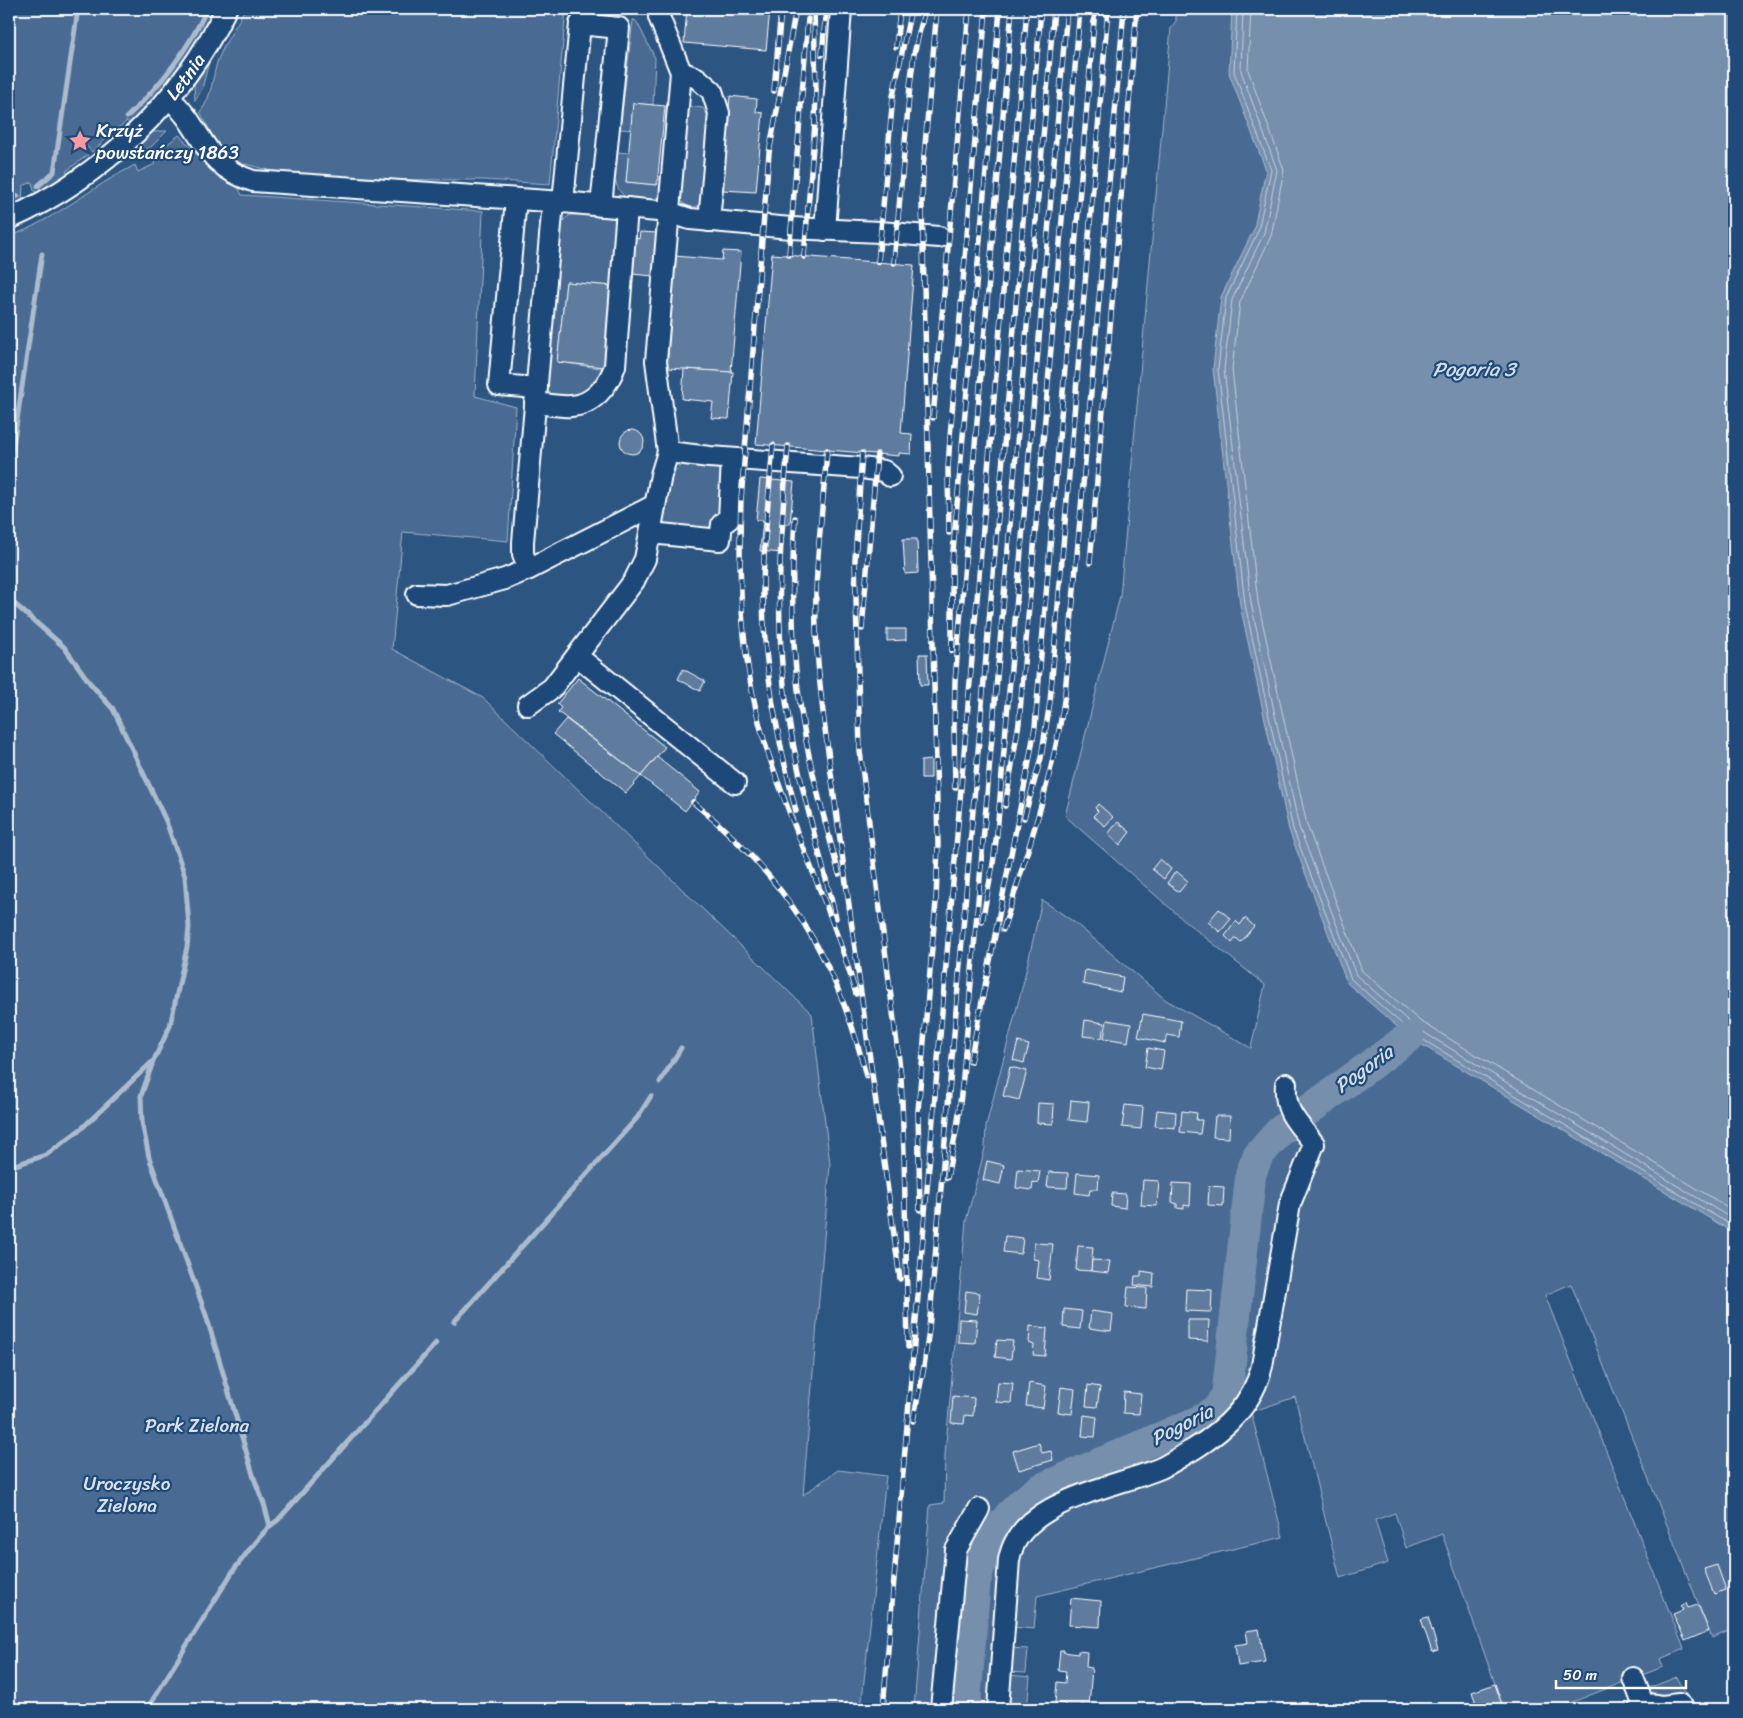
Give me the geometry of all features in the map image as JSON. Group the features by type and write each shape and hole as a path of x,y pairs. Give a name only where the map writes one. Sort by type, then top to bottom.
{"street":[{"name":"Letnia","path":"9,219 52,197 96,167 122,146 169,98 197,59 226,9"},
{"path":"528,705 552,688 634,581 645,558 661,475 668,452 656,361 681,72 659,17 660,9"},
{"path":"825,230 841,9"},
{"path":"528,569 523,554 523,542 536,396 580,24 618,28 600,206"},
{"path":"681,72 697,78 712,91 719,113 709,220"},
{"path":"169,98 187,117 215,160 230,171 253,180 558,202 668,212 690,219 939,237"},
{"path":"516,199 499,385 572,406 587,402 603,390 611,379 615,366 627,208"},
{"path":"668,452 732,459 861,468 884,471 890,476"},
{"path":"651,533 720,540 722,524 729,518 732,459"},
{"path":"417,594 447,595 505,579 655,505"},
{"path":"577,656 735,783"},
{"path":"998,1709 1009,1560 1012,1545 1016,1539 1030,1523 1051,1509 1101,1488 1161,1468 1216,1435 1236,1416 1254,1389 1262,1366 1290,1204 1310,1139 1289,1110 1285,1098 1286,1084"},
{"path":"941,1709 956,1550 979,1509"},
{"path":"1633,1678 1653,1708 1680,1704 1684,1709"}],"green space":[{"path":"9,9 216,9 205,31 169,84 131,124 127,121 92,152 79,138 76,141 88,155 66,171 69,176 39,194 34,191 32,182 23,186 22,203 9,209"},
{"path":"245,9 566,9 550,184 484,180 303,179 245,164 241,167 227,156 212,135 200,112 210,92 219,57"},
{"path":"1176,9 1734,9 1734,1629 1712,1638 1571,1284 1545,1295 1684,1649 1660,1659 1663,1667 1554,1709 1504,1709 1442,1534 1406,1548 1395,1513 1375,1520 1388,1563 1340,1578 1295,1397 1251,1412 1283,1537 1037,1596 1034,1629 1012,1627 1014,1574 1017,1554 1023,1540 1029,1533 1043,1522 1066,1510 1162,1473 1190,1460 1217,1444 1240,1424 1258,1399 1270,1369 1298,1204 1308,1180 1321,1161 1303,1151 1283,1200 1255,1368 1244,1393 1230,1412 1221,1420 1166,1459 1080,1487 1043,1504 1027,1515 1014,1529 1006,1542 1002,1557 990,1709 914,1709 930,1505 944,1503 945,1454 966,1221 985,1148 986,1126 1023,984 1042,900 1074,922 1166,1000 1251,1048 1265,985 1186,922 1065,816 1120,596 1171,28 1176,21"},
{"path":"633,20 638,24 655,58 653,105 633,103 631,130 620,129"},
{"path":"211,54 202,89 195,101 194,82"},
{"path":"690,108 703,108 709,117 702,199 697,207 687,206 680,199 686,114"},
{"path":"167,131 151,147 108,169 148,133"},
{"path":"179,135 211,170 237,185 242,195 483,211 475,396 516,407 508,541 403,532 392,649 483,698 812,1014 830,1164 803,1495 838,1470 886,1476 861,1709 9,1709 9,237 58,212 135,165 138,172 155,164 151,157"},
{"path":"617,152 629,153 626,182 657,185 659,176 665,176 664,190 654,200 639,203 633,202 623,195 616,184"},
{"path":"603,214 620,220 613,286 566,282 557,362 607,369 582,399 547,399 559,234 562,222 571,215"},
{"path":"687,462 725,468 727,476 717,529 665,528 663,514 667,489 673,474"},
{"path":"1010,1648 1028,1649 1026,1673 1008,1672"},
{"path":"1008,1675 1030,1677 1027,1709 1005,1709"},
{"path":"1677,1677 1686,1694 1665,1697 1655,1695 1646,1689"}],"water":[{"name":"Pogoria 3","path":"1232,9 1734,9 1734,1233 1409,1037 1347,983 1289,830 1240,605 1213,369 1221,297 1254,229 1266,170 1229,73"}],"building":[{"path":"687,9 770,9 766,50 684,43"},
{"path":"730,96 757,99 756,112 763,113 756,192 722,190"},
{"path":"633,103 665,106 657,185 626,182"},
{"path":"640,232 657,233 653,276 632,274 635,238 639,239"},
{"path":"723,251 741,252 731,372 667,368 675,256 722,260"},
{"path":"772,254 914,265 901,433 912,434 911,454 899,453 899,456 756,444"},
{"path":"566,282 613,286 604,367 557,362"},
{"path":"684,369 733,372 729,419 711,418 713,402 682,399"},
{"path":"632,430 641,433 644,442 641,451 632,454 623,451 620,442 623,433"},
{"path":"760,479 794,482 790,524 785,524 782,553 760,551 763,520 756,520"},
{"path":"903,539 917,539 918,573 905,574"},
{"path":"887,629 906,629 906,640 887,641"},
{"path":"919,654 927,654 928,685 920,685"},
{"path":"683,669 705,681 700,691 678,679"},
{"path":"578,678 665,747 641,776 558,712 561,708 557,704"},
{"path":"566,719 641,776 626,793 553,734"},
{"path":"657,757 700,792 685,811 641,776"},
{"path":"931,760 931,778 921,778 921,761"},
{"path":"1098,804 1113,817 1105,826 1093,816 1098,811 1095,808"},
{"path":"1118,822 1130,832 1120,845 1108,834"},
{"path":"1160,859 1171,869 1164,879 1152,869"},
{"path":"1176,871 1188,881 1179,892 1167,883"},
{"path":"1219,909 1231,919 1220,932 1208,922"},
{"path":"1245,918 1254,926 1241,942 1236,938 1232,943 1225,936 1236,921 1240,925"},
{"path":"1085,970 1123,977 1121,992 1083,984"},
{"path":"1143,1014 1181,1021 1179,1037 1167,1035 1165,1043 1138,1037"},
{"path":"1085,1020 1104,1023 1102,1038 1083,1036"},
{"path":"1107,1020 1131,1024 1128,1042 1104,1038"},
{"path":"1018,1042 1029,1045 1024,1063 1013,1060"},
{"path":"1148,1048 1164,1051 1161,1070 1145,1067"},
{"path":"1010,1067 1027,1071 1019,1100 1003,1096"},
{"path":"1071,1100 1089,1102 1087,1122 1069,1120"},
{"path":"1038,1103 1054,1104 1053,1124 1037,1123"},
{"path":"1125,1105 1143,1107 1141,1129 1122,1127"},
{"path":"1157,1110 1176,1112 1175,1128 1155,1126"},
{"path":"1182,1111 1197,1113 1196,1120 1202,1120 1200,1134 1180,1132"},
{"path":"1215,1116 1230,1116 1229,1138 1213,1137"},
{"path":"987,1161 1004,1165 1000,1184 983,1180"},
{"path":"1018,1169 1040,1171 1038,1183 1033,1182 1032,1190 1016,1188"},
{"path":"1049,1172 1068,1173 1067,1188 1047,1187"},
{"path":"1077,1173 1099,1175 1098,1189 1090,1189 1089,1195 1075,1193"},
{"path":"1143,1180 1159,1181 1157,1206 1141,1205"},
{"path":"1173,1183 1191,1184 1190,1206 1184,1205 1184,1209 1177,1208 1177,1204 1172,1202"},
{"path":"1209,1186 1224,1187 1223,1206 1208,1205"},
{"path":"1112,1193 1126,1194 1125,1208 1111,1206"},
{"path":"1005,1236 1023,1238 1021,1254 1003,1252"},
{"path":"1034,1243 1053,1244 1049,1280 1037,1278 1039,1260 1033,1259"},
{"path":"1078,1246 1093,1247 1091,1271 1076,1270"},
{"path":"1092,1260 1110,1261 1108,1273 1091,1271"},
{"path":"1141,1271 1154,1273 1153,1287 1134,1285 1135,1276 1141,1276"},
{"path":"1128,1287 1147,1288 1146,1309 1126,1307"},
{"path":"1186,1289 1212,1290 1211,1312 1185,1311"},
{"path":"966,1291 980,1293 977,1314 964,1312"},
{"path":"1064,1309 1082,1311 1080,1329 1063,1327"},
{"path":"1091,1311 1113,1314 1111,1331 1089,1328"},
{"path":"959,1319 977,1320 975,1343 958,1342"},
{"path":"1188,1320 1209,1320 1208,1341 1188,1340"},
{"path":"1030,1326 1047,1328 1045,1356 1033,1355 1034,1345 1029,1343"},
{"path":"997,1340 1013,1341 1011,1359 995,1357"},
{"path":"998,1382 1013,1383 1011,1403 996,1402"},
{"path":"1029,1383 1046,1386 1043,1408 1026,1406"},
{"path":"1088,1385 1100,1387 1097,1407 1086,1406"},
{"path":"1061,1387 1075,1389 1072,1414 1058,1412"},
{"path":"1124,1392 1141,1394 1139,1414 1123,1413"},
{"path":"953,1396 974,1398 973,1416 965,1415 964,1424 951,1423"},
{"path":"1084,1415 1097,1417 1095,1437 1082,1436"},
{"path":"1039,1443 1042,1453 1051,1451 1053,1460 1019,1470 1013,1451"},
{"path":"1717,1565 1726,1590 1714,1594 1704,1569"},
{"path":"1071,1598 1101,1601 1100,1627 1069,1625"},
{"path":"1686,1603 1688,1608 1698,1605 1709,1631 1685,1641 1673,1614 1683,1610 1681,1606"},
{"path":"1428,1617 1438,1650 1432,1652 1421,1619"},
{"path":"1259,1629 1265,1662 1238,1666 1235,1645 1248,1643 1246,1631"},
{"path":"1060,1650 1078,1654 1078,1651 1087,1652 1086,1667 1092,1668 1089,1706 1081,1705 1081,1709 1065,1709 1065,1704 1055,1703 1057,1682 1065,1683 1066,1671 1058,1670"},
{"path":"1495,1684 1503,1708 1478,1709 1472,1692"}],"waterway":[{"path":"38,186 54,172 78,9"},
{"path":"127,117 173,66 200,24 207,9"},
{"path":"9,200 18,196"},
{"path":"9,473 42,254"},
{"path":"9,599 64,647 90,683 113,709 166,821 185,876 189,927 187,947 170,1026 153,1062 141,1096 142,1122 149,1157 206,1315 270,1526 233,1571 147,1709"},
{"name":"Pogoria","path":"965,1709 975,1583 979,1568 998,1529 1017,1508 1040,1489 1203,1419 1218,1409 1227,1394 1251,1173 1258,1156 1280,1131 1409,1037"},
{"path":"660,1082 681,1048"},
{"path":"9,1167 46,1155 81,1129 152,1062"},
{"path":"454,1322 637,1118 651,1096"},
{"path":"270,1526 278,1520 436,1343"}],"railway":[{"path":"774,91 781,9"},
{"path":"796,9 769,153 741,500 741,591 750,681 764,740 774,772 835,930 856,994"},
{"path":"804,257 815,123 814,9"},
{"path":"822,55 826,9"},
{"path":"896,47 900,9"},
{"path":"878,262 893,96 911,9"},
{"path":"894,263 910,86 914,54 925,9"},
{"path":"920,1210 918,1111 936,902 938,844 922,205 923,168 937,9"},
{"path":"933,418 969,9"},
{"path":"949,533 948,469 950,437 986,9"},
{"path":"952,651 952,563 1000,9"},
{"path":"955,788 955,681 1012,9"},
{"path":"883,1709 1027,9"},
{"path":"913,1421 924,1367 929,1329 1041,9"},
{"path":"947,1178 958,1121 963,1077 1054,9"},
{"path":"982,922 997,833 1067,9"},
{"path":"1005,806 1019,723 1080,9"},
{"path":"970,1062 1035,727 1095,9"},
{"path":"1024,818 1041,758 1050,702 1108,9"},
{"path":"1003,930 1047,784 1065,694 1124,9"},
{"path":"1090,563 1137,9"},
{"path":"789,255 808,19"},
{"path":"773,445 764,556 764,621 773,703 796,811"},
{"path":"788,446 781,536 779,595 784,685 799,773 836,918"},
{"path":"827,450 816,584 818,667 900,1279"},
{"path":"862,453 855,560 860,751 901,1076 908,1347"},
{"path":"862,629 877,454"},
{"path":"795,518 793,567 795,663 804,732 839,874"},
{"path":"693,802 755,860 781,891 804,924 823,958 840,995 866,1076"}],"place":[{"name":"Krzyż powstańczy 1863","path":"80,141"}],"park label":[{"name":"Park Zielona","path":"197,1425"},
{"name":"Uroczysko Zielona","path":"127,1494"}]}
